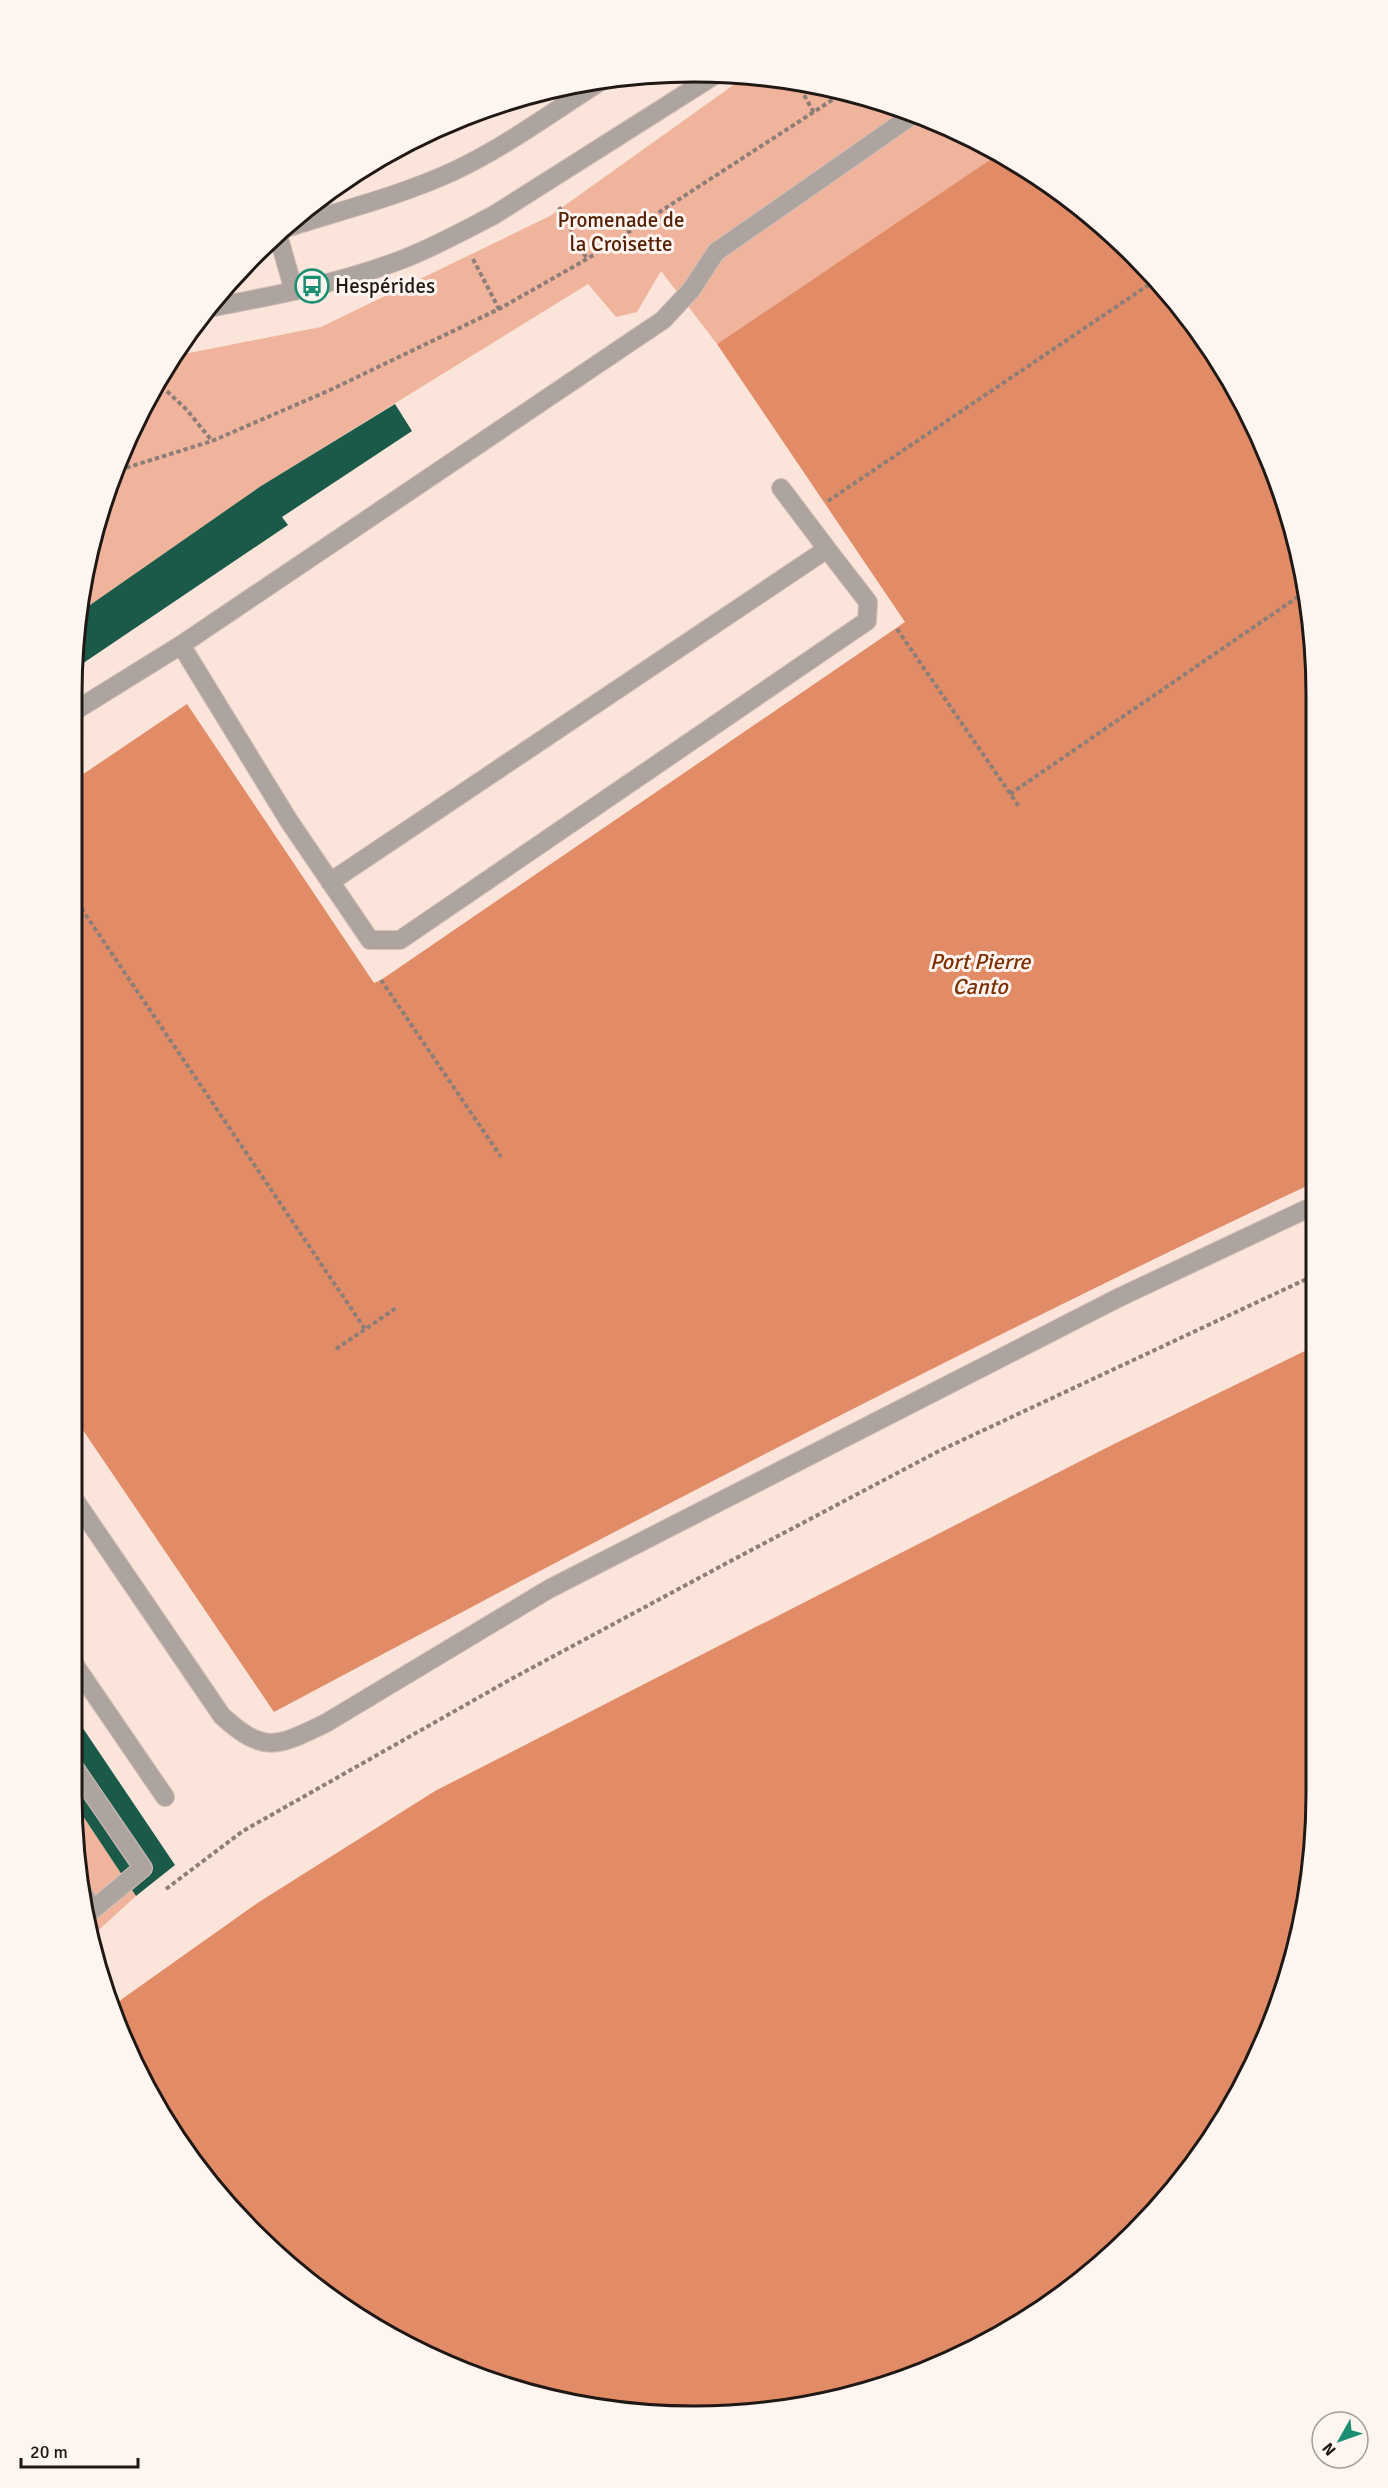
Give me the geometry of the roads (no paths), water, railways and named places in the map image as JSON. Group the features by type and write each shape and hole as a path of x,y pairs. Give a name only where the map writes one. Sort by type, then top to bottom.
{"street":[{"path":"222,305 347,278 399,261 494,215 703,82"},
{"path":"306,222 402,192 454,171 496,148 581,93"},
{"path":"82,706 181,645 663,320 691,290 716,252 905,120"},
{"path":"281,244 294,291"},
{"path":"181,645 289,821 370,940 400,940 867,621 868,602 781,488"},
{"path":"330,882 827,549"},
{"path":"82,1511 222,1716 239,1731 263,1744 287,1742 326,1723 549,1588 1118,1298 1306,1209"},
{"path":"82,1676 165,1797"},
{"path":"82,1779 143,1868 93,1909"}],"water":[{"name":"Port Pierre Canto","path":"991,159 1034,186 1097,234 1154,291 1202,354 1224,388 1242,424 1273,497 1294,575 1300,614 1306,694 1306,1186 1050,1310 790,1441 274,1712 82,1429 82,775 187,704 374,983 381,980 905,622 717,344"},
{"path":"1306,1350 1306,1794 1300,1874 1285,1952 1259,2028 1224,2100 1179,2166 1154,2197 1097,2254 1066,2279 1000,2324 928,2359 891,2373 813,2394 774,2400 694,2406 654,2404 575,2394 536,2385 460,2359 424,2342 388,2324 322,2279 291,2254 234,2197 209,2166 164,2100 129,2028 119,2002 122,1999 259,1902 435,1791 1114,1444"}],"place":[{"name":"Hespérides","path":"312,286"}],"park label":[{"name":"Promenade de la Croisette","path":"621,232"}]}
